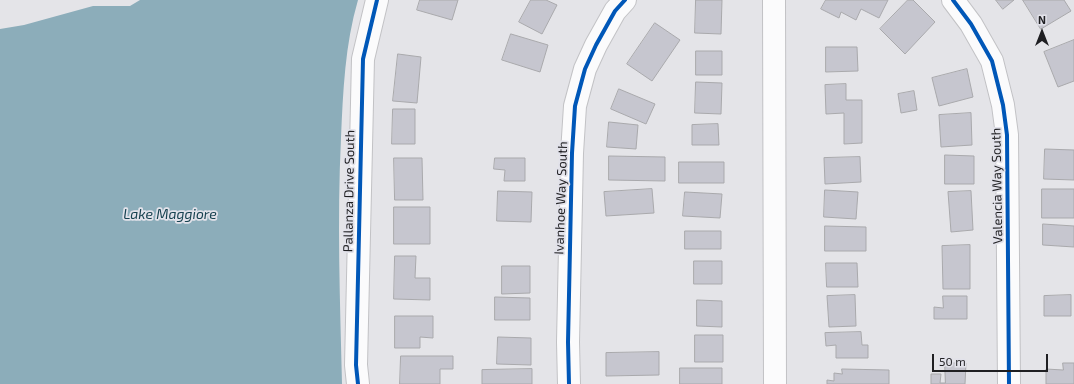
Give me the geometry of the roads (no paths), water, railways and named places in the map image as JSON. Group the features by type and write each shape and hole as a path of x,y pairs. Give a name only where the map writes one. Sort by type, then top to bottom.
{"street":[{"name":"Pallanza Drive South","path":"358,384 356,365 363,59 377,0"},
{"name":"Ivanhoe Way South","path":"569,384 568,342 572,161 576,106 585,69 615,11 625,0"},
{"path":"774,0 775,384"},
{"name":"Valencia Way South","path":"953,0 971,24 992,61 1004,105 1007,135 1009,384"}],"water":[{"name":"Lake Maggiore","path":"140,0 358,0 347,51 341,138 339,230 342,384 0,384 0,29 24,25 93,6 130,6"}]}
